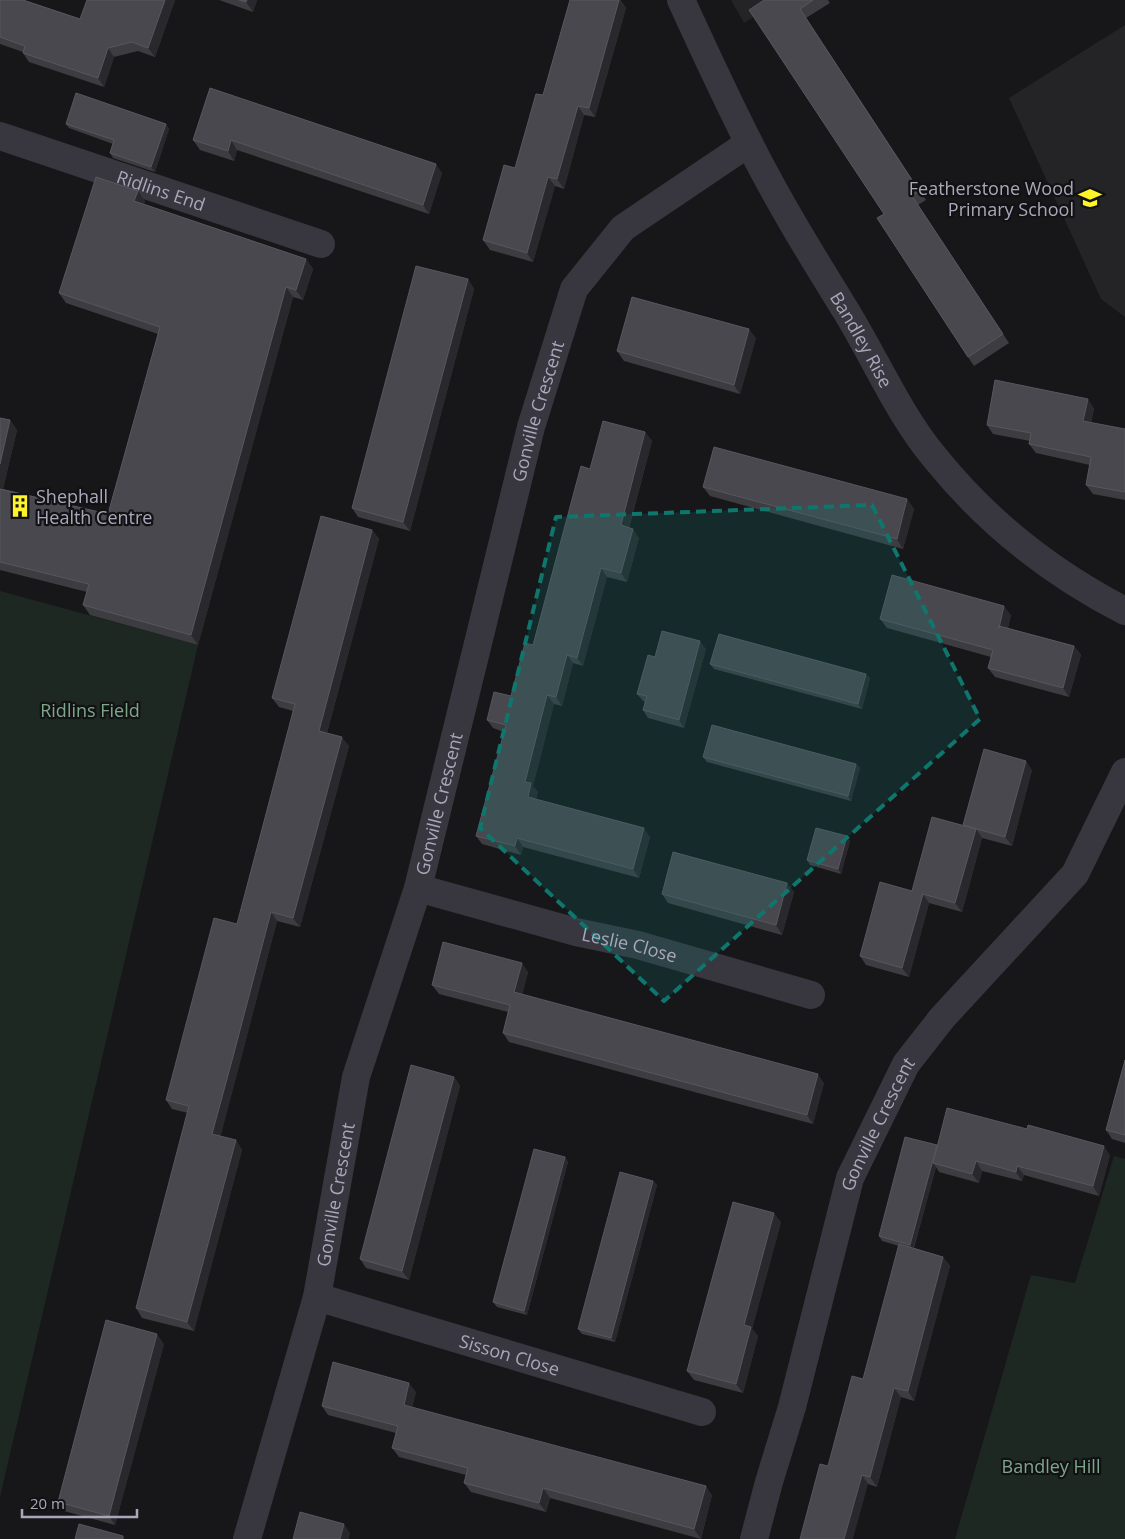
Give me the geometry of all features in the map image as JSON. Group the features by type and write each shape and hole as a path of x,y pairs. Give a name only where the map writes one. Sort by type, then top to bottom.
{"street":[{"name":"Bandley Rise","path":"681,0 749,143 820,272 846,311 906,414 936,459 980,507 1019,542 1064,576 1125,611"},
{"name":"Ridlins End","path":"0,136 321,244"},
{"name":"Gonville Crescent","path":"247,1539 317,1297 356,1077 418,888 531,427 574,289 623,228 749,143"},
{"name":"Gonville Crescent","path":"754,1539 768,1482 792,1407 850,1178 906,1064 942,1018 1075,874 1125,772"},
{"name":"Leslie Close","path":"418,888 576,932 638,945 811,994"},
{"name":"Sisson Close","path":"317,1297 702,1412"}],"highlighted area":[{"path":"872,505 980,719 664,1001 480,828 556,517"}],"shaded area":[{"path":"731,0 780,0 744,23"},
{"name":"Featherstone Wood Primary School","path":"1125,25 1125,317 1101,299 1009,98"}],"green space":[{"name":"Ridlins Field","path":"0,591 198,645 0,1497"},
{"name":"Bandley Hill","path":"1114,1156 1125,1159 1125,1539 955,1539 1031,1275 1075,1283"}],"building":[{"path":"0,0 23,0 80,19 87,0 165,0 148,48 132,42 108,48 98,78 23,53 25,46 0,37"},
{"path":"570,0 619,0 589,108 578,106 557,179 548,177 527,253 483,240 504,165 515,168 536,94 543,95"},
{"path":"764,0 813,0 800,9 919,191 912,196 1003,334 968,357 877,218 884,214 749,10"},
{"path":"210,88 436,164 423,205 231,140 228,151 193,140"},
{"path":"76,93 166,124 151,167 110,153 114,140 66,124"},
{"path":"96,177 138,191 134,201 306,259 296,290 286,287 191,635 83,605 89,584 0,562 0,489 108,514 160,327 59,293"},
{"path":"416,266 468,279 403,522 352,508"},
{"path":"632,297 749,329 734,385 617,351"},
{"path":"995,380 1088,399 1083,421 1125,429 1125,492 1086,485 1091,457 1029,444 1031,433 987,425"},
{"path":"0,418 10,420 0,464"},
{"path":"603,421 645,432 621,525 633,529 621,573 601,568 577,658 567,655 556,697 547,695 525,782 531,783 528,797 644,828 633,869 517,838 515,846 476,836 506,725 487,720 494,692 511,696 525,643 533,645 581,466 590,469"},
{"path":"714,447 907,499 897,539 703,487"},
{"path":"321,516 372,530 319,731 342,737 293,918 271,912 212,1134 236,1140 187,1322 136,1308 189,1106 166,1100 214,918 237,924 295,704 272,698"},
{"path":"892,575 1004,606 999,626 1074,646 1063,688 988,668 993,650 880,619"},
{"path":"662,631 700,641 679,720 643,710 647,696 637,694 648,655 655,657"},
{"path":"719,634 866,674 858,704 710,664"},
{"path":"712,725 856,764 848,796 703,757"},
{"path":"984,749 1026,761 1005,837 963,825"},
{"path":"932,817 976,829 955,903 923,894 902,968 860,956 880,882 912,891"},
{"path":"816,828 847,836 838,869 807,860"},
{"path":"673,852 787,883 776,925 662,894"},
{"path":"443,942 522,963 514,992 818,1074 807,1115 503,1033 510,1005 432,985"},
{"path":"1125,1060 1125,1135 1106,1130"},
{"path":"411,1065 454,1077 402,1271 360,1259"},
{"path":"947,1108 1027,1129 1028,1125 1104,1146 1093,1186 1017,1166 1016,1172 976,1161 972,1174 933,1163"},
{"path":"905,1137 937,1145 910,1245 879,1236"},
{"path":"534,1149 565,1157 524,1311 493,1302"},
{"path":"620,1172 653,1181 611,1338 578,1329"},
{"path":"733,1202 774,1213 744,1325 751,1327 736,1384 687,1371"},
{"path":"899,1244 943,1257 908,1391 894,1388 870,1477 862,1475 844,1539 800,1539 820,1464 828,1466 852,1376 863,1379"},
{"path":"106,1320 157,1334 109,1516 58,1502"},
{"path":"333,1362 409,1383 404,1405 706,1486 694,1529 543,1488 539,1503 464,1483 468,1468 392,1448 398,1426 322,1406"},
{"path":"300,1512 344,1524 340,1539 293,1539"},
{"path":"79,1524 123,1536 123,1539 75,1539"}],"place":[{"name":"Featherstone Wood Primary School","path":"1090,198"},
{"name":"Shephall Health Centre","path":"20,506"}]}
